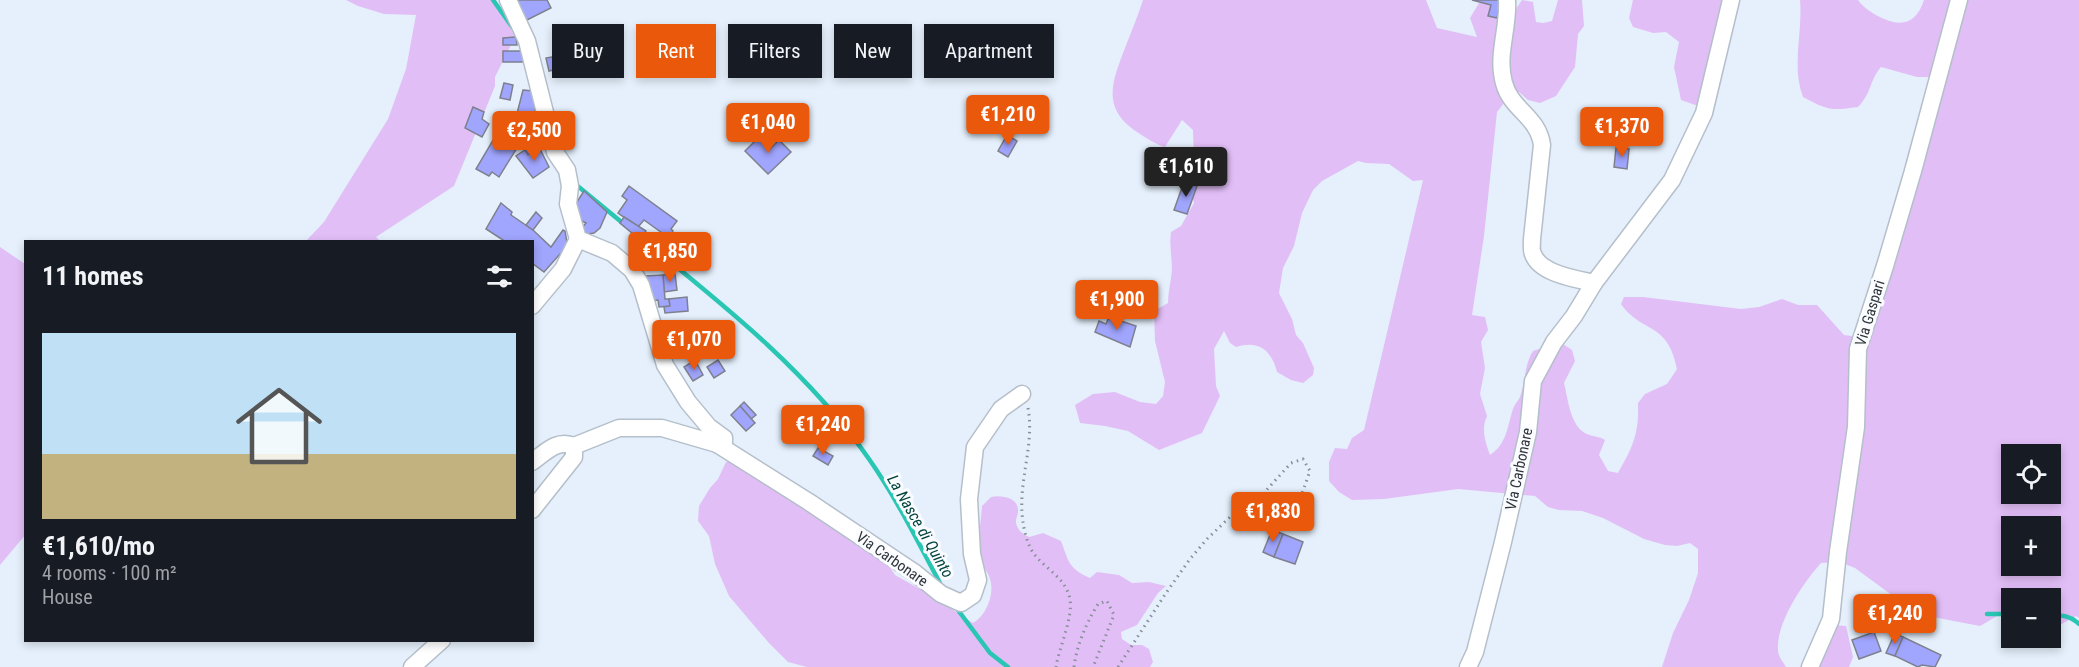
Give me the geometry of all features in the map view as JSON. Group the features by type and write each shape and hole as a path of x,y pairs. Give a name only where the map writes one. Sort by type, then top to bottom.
{"street":[{"path":"508,0 527,40 555,152 567,170 570,186 568,204 578,239 563,269 534,304"},
{"path":"1507,0 1502,53 1504,85 1511,99 1533,121 1540,134 1542,145 1532,239 1533,255 1554,273 1594,283"},
{"name":"Via Carbonare","path":"1468,667 1475,652 1528,432 1533,381 1554,342 1574,316 1594,283 1671,180 1704,113 1731,0"},
{"name":"Via Gaspari","path":"1810,667 1832,619 1856,428 1858,349 1913,171 1959,0"},
{"path":"578,239 612,253 632,270 641,285 665,365 688,402 709,427 724,438 724,442 717,444"},
{"name":"Via Carbonare","path":"534,460 556,444 566,442 574,446 619,428 662,428 717,444 809,502 915,573 941,594 961,603 973,595 978,580 972,554 969,499 975,447 1001,409 1022,394"},
{"path":"534,507 574,457 574,446"},
{"path":"412,667 440,642"}],"path":[{"path":"1022,394 1029,409 1031,434 1022,489 1023,521 1029,546 1060,579 1070,599 1067,623 1056,667"},
{"path":"1118,667 1190,559 1206,539 1230,517 1262,495 1291,463 1303,459 1310,471 1290,527"},
{"path":"1074,667 1076,651 1087,622 1098,604 1107,601 1114,615 1093,667"}],"shaded area":[{"path":"346,0 496,0 515,37 495,77 495,86 454,186 376,237 379,240 307,240 324,222 388,119 406,69 416,15 384,14"},
{"path":"1143,0 1426,0 1437,28 1477,37 1470,18 1479,3 1493,6 1505,25 1514,21 1516,9 1522,0 1533,2 1536,22 1543,23 1552,21 1558,0 1582,0 1584,26 1578,34 1575,67 1556,96 1540,103 1528,100 1519,92 1511,94 1497,112 1484,236 1472,315 1485,317 1488,330 1481,342 1485,368 1480,394 1487,416 1484,430 1490,455 1500,446 1506,435 1533,351 1560,342 1572,350 1575,361 1564,383 1573,419 1587,434 1605,440 1599,455 1608,471 1618,473 1634,440 1638,403 1645,394 1667,384 1677,369 1667,343 1661,335 1629,313 1621,304 1624,297 1643,297 1741,309 1759,307 1782,299 1798,305 1817,305 1844,335 1865,338 1939,80 1917,77 1881,67 1866,97 1858,107 1829,108 1803,97 1798,73 1800,0 1858,0 1876,15 1898,23 1911,20 1924,0 2079,0 2079,618 2076,616 2061,624 2061,588 2001,588 2001,614 1980,626 1933,617 1904,604 1855,568 1840,562 1821,563 1799,592 1781,628 1778,652 1786,667 1662,667 1673,633 1689,600 1698,573 1698,549 1690,543 1677,546 1665,545 1644,539 1603,518 1582,511 1548,507 1535,496 1458,489 1384,499 1352,500 1339,492 1329,481 1329,462 1335,448 1347,449 1352,438 1364,430 1423,180 1413,181 1389,164 1358,161 1322,181 1313,190 1302,213 1294,246 1283,268 1279,293 1292,319 1296,335 1303,343 1314,368 1313,375 1303,383 1291,380 1277,372 1271,357 1262,348 1251,345 1236,347 1230,343 1224,331 1214,349 1216,386 1220,396 1202,433 1159,450 1128,431 1080,423 1075,405 1093,394 1115,392 1140,402 1156,404 1163,396 1165,382 1155,341 1154,311 1168,303 1172,270 1171,232 1181,226 1194,203 1190,186 1194,163 1193,130 1182,120 1165,147 1137,132 1118,114 1114,104 1116,72"},
{"path":"1633,0 1738,0 1701,107 1681,100 1674,67 1679,42 1666,32 1653,33 1633,27 1629,18"},
{"path":"0,247 24,263 24,536 0,565"},
{"path":"726,462 733,462 882,555 895,575 918,588 937,594 950,608 973,623 985,610 991,591 990,579 979,552 982,506 991,497 1011,499 1017,505 1016,523 1021,532 1029,537 1043,533 1061,541 1070,564 1077,571 1090,578 1097,572 1119,575 1132,583 1149,582 1166,586 1158,593 1137,625 1121,632 1122,639 1131,645 1142,645 1149,649 1153,662 1150,667 807,667 788,662 729,596 715,564 709,536 698,521 699,506 718,479"},
{"path":"1831,625 1846,626 1853,657 1849,667 1800,667 1815,649"}],"building":[{"path":"514,0 547,0 551,8 525,21"},
{"path":"1472,0 1501,0 1497,18 1488,16 1491,5"},
{"path":"516,37 517,45 503,45 503,38"},
{"path":"503,51 524,51 524,62 503,62"},
{"path":"552,57 552,70 549,71 546,58"},
{"path":"504,83 513,85 510,100 500,98"},
{"path":"523,90 533,91 539,147 528,155 520,143 499,177 492,172 489,176 476,169 499,130 511,137"},
{"path":"473,107 484,112 482,119 489,124 482,137 465,128"},
{"path":"1007,135 1017,141 1008,157 998,151"},
{"path":"759,137 770,149 779,140 791,152 768,174 745,151"},
{"path":"539,147 549,167 533,178 516,156 525,150 528,155"},
{"path":"1616,148 1629,149 1627,169 1614,167"},
{"path":"1184,182 1197,186 1187,214 1174,210"},
{"path":"629,186 677,221 671,229 673,231 669,238 644,220 638,227 618,213 627,200 622,196"},
{"path":"584,191 607,212 600,228 588,234 580,230 586,223 575,217 575,205"},
{"path":"501,203 512,212 511,215 533,230 551,247 563,230 567,243 561,255 544,272 534,264 534,240 503,240 486,229"},
{"path":"536,212 542,218 533,230 526,225"},
{"path":"624,217 646,231 639,239 620,223"},
{"path":"675,274 677,290 664,292 663,275"},
{"path":"663,275 665,299 669,299 670,306 659,307 658,300 647,301 645,276"},
{"path":"687,297 688,311 665,313 664,307 670,306 669,299"},
{"path":"1109,317 1136,326 1130,347 1095,332 1099,321 1106,324"},
{"path":"695,360 703,375 693,381 684,367"},
{"path":"718,360 725,371 714,378 707,367"},
{"path":"744,402 756,415 751,419 740,406"},
{"path":"740,406 755,423 746,431 731,415"},
{"path":"818,448 833,456 828,465 813,456"},
{"path":"1272,530 1283,534 1274,557 1263,552"},
{"path":"1283,534 1303,542 1295,564 1274,557"},
{"path":"1874,632 1881,651 1859,659 1852,640"},
{"path":"1895,633 1903,637 1895,656 1886,653"},
{"path":"1903,637 1941,655 1935,667 1922,665 1918,667 1895,656"}],"waterway":[{"name":"La Nasce di Quinto","path":"493,0 513,28"},
{"name":"La Nasce di Quinto","path":"574,183 625,225"},
{"name":"La Nasce di Quinto","path":"636,234 761,339 818,396 845,427 889,490 942,587"},
{"name":"La Nasce di Quinto","path":"955,606 990,653 1008,667"},
{"path":"1987,614 2001,614"},
{"path":"2061,615 2073,619 2079,624"}]}
